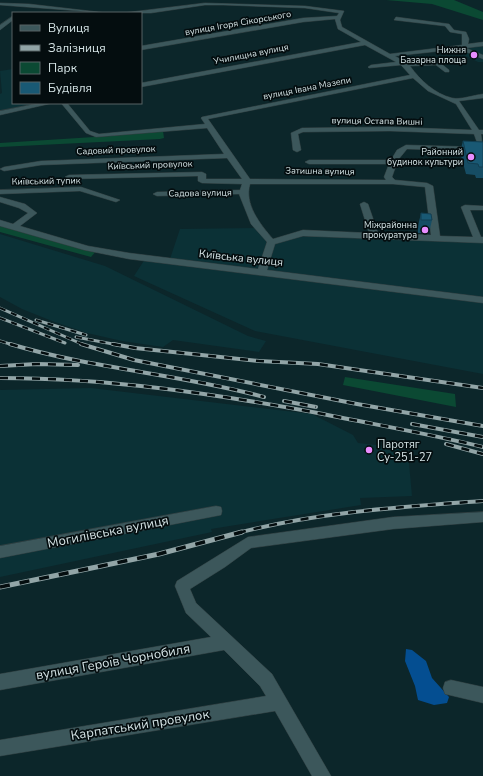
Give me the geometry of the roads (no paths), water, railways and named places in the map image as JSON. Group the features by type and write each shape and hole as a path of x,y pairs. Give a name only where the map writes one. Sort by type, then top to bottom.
{"street":[{"path":"0,4 95,12"},
{"path":"142,12 205,4 223,4 305,7 340,15 337,23 340,28 404,64 414,76 430,90 454,100 458,103 480,132 483,149 402,148 389,170 388,177 393,182"},
{"path":"18,12 23,5"},
{"name":"вулиця Ігоря Сікорського","path":"142,48 340,15"},
{"path":"0,29 12,19"},
{"path":"396,19 451,26 452,31 464,33 466,40 462,46"},
{"path":"0,29 6,30"},
{"name":"Училищна вулиця","path":"142,85 365,43"},
{"path":"391,56 483,44"},
{"path":"462,46 483,57"},
{"path":"371,67 437,63 447,71"},
{"name":"вулиця Івана Мазепи","path":"210,126 204,118 414,76"},
{"path":"454,100 483,96"},
{"path":"0,113 45,104"},
{"path":"65,104 90,134 98,136 210,126 229,156 247,180"},
{"name":"вулиця Остапа Вишні","path":"297,150 294,133 302,130 390,129 480,132"},
{"name":"Садовий провулок","path":"4,169 41,163 229,156"},
{"path":"309,162 394,162"},
{"name":"Київський провулок","path":"69,177 202,174 202,181 247,180"},
{"name":"Затишна вулиця","path":"247,180 393,182 427,185 430,188 436,238"},
{"name":"Садова вулиця","path":"247,180 243,192 255,224 271,242"},
{"name":"Київський тупик","path":"0,192 81,189 116,200"},
{"name":"Садова вулиця","path":"157,194 243,192"},
{"path":"0,199 22,206 32,213 14,227"},
{"path":"364,204 375,237"},
{"path":"262,272 271,242 299,233 481,240 465,207 483,208"},
{"name":"Київська вулиця","path":"0,223 111,253 164,262 262,272 483,300"},
{"name":"Могилівська вулиця","path":"0,552 216,510"},
{"path":"322,776 266,680 191,608 182,586 220,563 248,543 393,523 483,518"},
{"name":"вулиця Героїв Чорнобиля","path":"0,682 227,642"},
{"path":"451,688 483,695"},
{"name":"Карпатський провулок","path":"0,748 279,702"}],"water":[{"path":"406,649 412,650 426,661 432,678 449,697 447,703 434,705 418,700 415,686 405,661"}],"railway":[{"path":"0,308 83,345"},
{"path":"0,318 65,343"},
{"path":"36,320 86,335"},
{"path":"76,337 118,345"},
{"path":"0,341 13,345"},
{"path":"10,344 73,360 232,389 264,397"},
{"path":"113,344 135,348 259,361 318,364 483,388"},
{"path":"83,345 134,360 357,404 483,426"},
{"path":"0,366 37,364 78,365"},
{"path":"0,378 82,381 163,388 323,414 483,447"},
{"path":"284,401 316,407"},
{"path":"412,424 483,437"},
{"path":"446,444 483,454"},
{"path":"240,533 329,515 391,508 483,501"},
{"path":"0,587 159,554 240,533"}],"place":[{"name":"Нижня Базарна площа","path":"474,55"},
{"name":"Районний будинок культури","path":"471,157"},
{"name":"Міжрайонна прокуратура","path":"425,230"},
{"name":"Паротяг Су-251-27","path":"369,450"}]}
